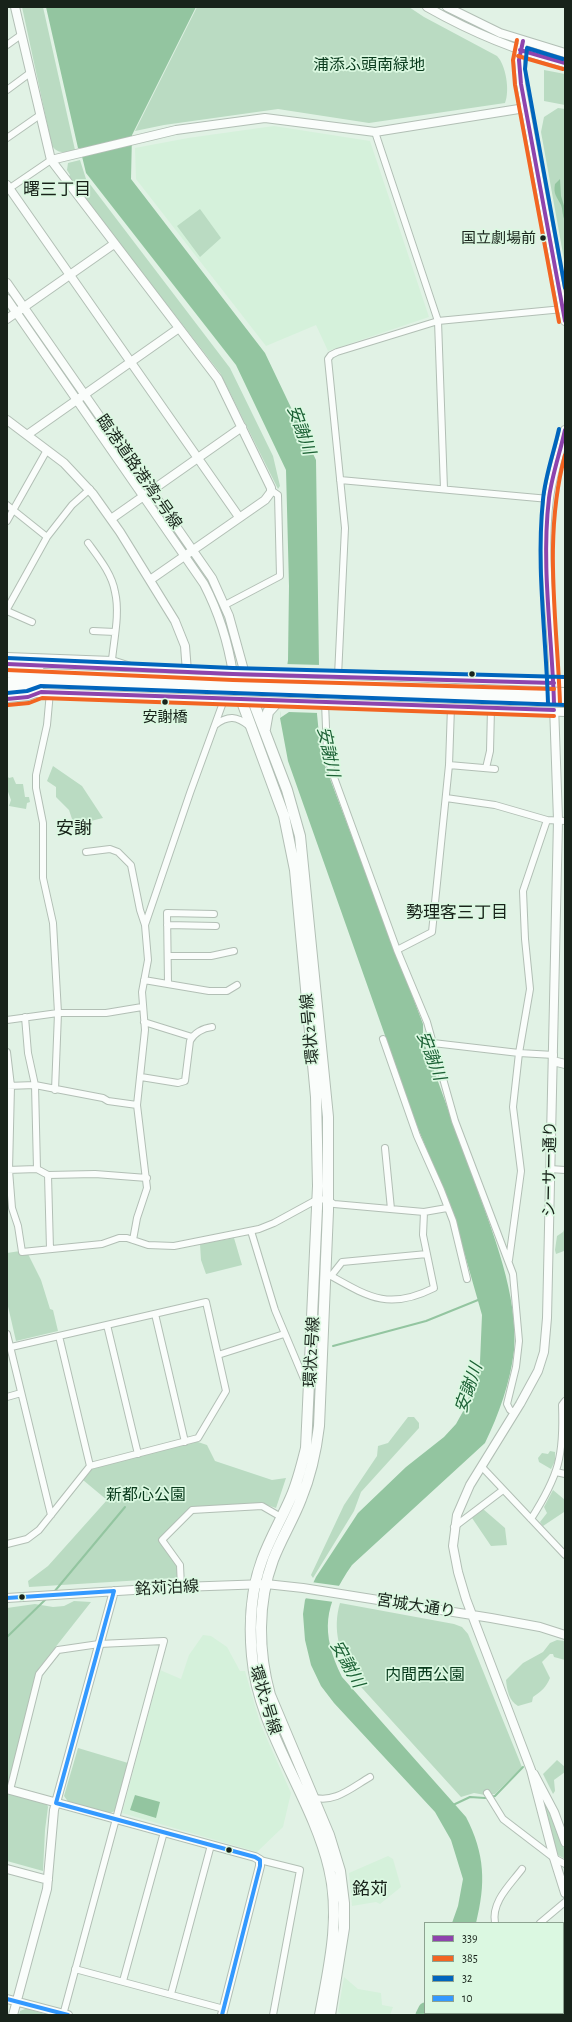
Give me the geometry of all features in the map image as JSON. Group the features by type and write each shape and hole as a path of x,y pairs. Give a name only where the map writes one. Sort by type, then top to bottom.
{"main road":[{"path":"7,664 233,674 565,683"},
{"path":"7,672 44,685 565,702"},
{"name":"環状2号線","path":"233,674 240,700 284,816 295,870 316,1097 323,1200 324,1274 316,1380 306,1448 300,1474 270,1540 255,1584 252,1601 251,1642 255,1678 268,1718 320,1839 330,1874 334,1929 320,2015"},
{"name":"環状2号線","path":"245,674 292,806 302,852 328,1117 323,1200"},
{"path":"7,682 224,700 280,700 565,711"},
{"path":"7,691 44,685 565,693"},
{"path":"265,730 267,715 272,707 280,700"},
{"name":"環状2号線","path":"316,1380 319,1426 316,1451 310,1476 301,1500 273,1559 262,1602 262,1633 265,1677 276,1714 337,1859 344,1903 344,1928 330,2015"}],"street":[{"path":"15,7 51,160 218,379 271,490 278,494 280,576 225,605"},
{"path":"427,7 464,26 520,50 565,63"},
{"path":"447,7 475,21 523,41 565,53"},
{"path":"7,45 21,35"},
{"path":"523,41 520,50 519,69 565,321"},
{"path":"7,90 30,73"},
{"path":"239,517 8,188 51,160 176,130 265,118 374,132 525,108"},
{"path":"7,138 40,115"},
{"path":"374,132 438,321 444,489"},
{"path":"7,319 69,274 114,244"},
{"name":"臨港道路港湾2号線","path":"7,283 212,578 225,605 245,674"},
{"name":"臨港道路港湾2号線","path":"7,299 186,555 204,584 219,615 227,641 233,674"},
{"path":"338,676 345,528 328,359 331,355 337,352 438,321 564,309"},
{"path":"26,435 179,328"},
{"path":"7,420 64,463 90,489 111,519 175,621 185,646 187,672"},
{"path":"111,519 242,427"},
{"name":"シーサー通り","path":"531,1770 473,1615 455,1559 454,1527 462,1500 533,1381 544,1352 562,820 554,710 554,683 548,584 549,499 554,468 565,432"},
{"path":"7,521 47,450"},
{"path":"340,480 549,499"},
{"path":"32,622 7,610 47,537 72,505 90,489"},
{"path":"150,580 265,500 271,490"},
{"path":"7,504 47,537"},
{"path":"88,543 108,572 116,592 115,632 112,660"},
{"path":"93,631 115,632"},
{"path":"7,656 112,660 142,670"},
{"path":"145,925 190,793 233,674"},
{"path":"7,699 28,697 44,685"},
{"path":"44,685 46,725 36,775 36,788 43,823 43,878 53,923 58,1012 55,1090"},
{"path":"322,702 327,753 331,769 397,950 427,1022 455,1121 509,1262 512,1274 519,1341 516,1367 507,1404 510,1410 515,1412"},
{"path":"397,950 432,932 449,765 451,707"},
{"path":"486,768 490,751 491,708"},
{"path":"215,725 224,719 233,717 242,720 251,727"},
{"path":"449,765 495,769"},
{"path":"446,798 495,805 547,820 562,820"},
{"path":"509,1262 521,1171 513,1107 519,1053 530,989 525,939 523,891 547,820"},
{"path":"86,852 110,849 118,852 131,865 140,910 145,925 148,960 142,992 145,1030 137,1105 147,1188 137,1218 133,1240"},
{"path":"168,983 168,913 214,914"},
{"path":"167,925 216,926"},
{"path":"168,956 211,956 234,951"},
{"path":"144,980 209,991 227,991 237,986"},
{"path":"7,1020 58,1012 106,1013 142,1007"},
{"path":"25,1017 28,1053 35,1085 37,1169"},
{"path":"144,1022 192,1037"},
{"path":"141,1077 178,1083 185,1081 190,1041 192,1037 204,1028 212,1027"},
{"path":"383,1040 417,1136 439,1183 468,1279"},
{"path":"433,1043 554,1058 565,1064"},
{"path":"7,1052 9,1086 8,1170 12,1208 18,1226 22,1252 102,1244 119,1238 164,1247 251,1232 323,1200 334,1204 424,1212 447,1208"},
{"path":"9,1086 35,1085 103,1098 108,1101 137,1105"},
{"path":"384,1148 391,1209"},
{"path":"8,1170 37,1169 48,1175 95,1174 147,1178"},
{"path":"550,1169 565,1170"},
{"path":"48,1175 50,1249"},
{"path":"424,1212 423,1235 427,1254 434,1288 408,1298 387,1300 366,1295 324,1274 342,1262 427,1254"},
{"path":"251,1232 284,1334 304,1379 316,1380"},
{"path":"7,1544 33,1536 90,1466 198,1438 226,1391 206,1302 9,1348"},
{"path":"155,1314 185,1442"},
{"path":"107,1325 138,1454"},
{"path":"7,1334 9,1348 51,1515"},
{"path":"218,1355 284,1334"},
{"path":"59,1336 90,1466"},
{"path":"7,1397 21,1393"},
{"path":"531,1519 556,1472 561,1456 564,1435 562,1405 565,1400"},
{"path":"482,1467 565,1555"},
{"path":"556,1472 565,1474"},
{"path":"454,1527 503,1490"},
{"path":"182,1587 180,1565 162,1540 192,1510 262,1506 281,1517"},
{"name":"銘苅泊線","path":"7,1598 182,1587 266,1584"},
{"name":"宮城大通り","path":"266,1584 303,1588 473,1615 540,1627 565,1635"},
{"path":"13,2015 48,1880 51,1830 56,1803 114,1591"},
{"path":"7,1999 64,2015 75,1968 116,1818 164,1640 99,1644 58,1650 39,1674 10,1790 116,1818 255,1857 260,1860 300,1870 274,2015"},
{"path":"531,1770 542,1788 565,1842"},
{"path":"531,1770 554,1858 565,1893"},
{"path":"312,1797 322,1800 334,1798 370,1777"},
{"path":"488,1793 503,1819 554,1858 565,1864"},
{"path":"123,1981 164,1832"},
{"path":"170,1994 211,1845"},
{"path":"75,1968 170,1994 223,2012 260,1866 260,1860"},
{"path":"7,1869 48,1880"},
{"path":"495,1922 496,1907 501,1895 522,1869"},
{"path":"542,1922 565,1902"}],"shaded area":[{"path":"274,126 370,141 429,317 328,351 316,325 266,346 136,179 135,148 188,138"},
{"path":"203,1635 211,1636 227,1647 240,1671 245,1671 260,1723 291,1793 283,1827 257,1852 122,1813 160,1670 181,1679 189,1655"},
{"path":"388,1856 393,1859 401,1887 380,1904 376,1902 352,1906 349,1873"},
{"path":"344,1977 358,1989 381,1993 382,2005 393,2007 390,2015 343,2015 338,2012"}],"green space":[{"path":"22,7 43,7 75,150 60,152 52,146"},
{"name":"浦添ふ頭南緑地","path":"197,7 409,7 424,17 497,56 503,65 505,72 507,92 505,103 369,123 278,109 164,125 135,131"},
{"path":"544,70 565,74 565,105 544,101"},
{"path":"558,108 565,109 565,265 541,132 544,117"},
{"path":"80,160 86,179 230,368 273,456 280,486 278,489 220,373 68,177 70,175 67,170 68,163"},
{"path":"200,209 221,238 200,257 177,226"},
{"path":"53,766 82,786 103,818 74,825 69,810 56,797 56,787 47,781"},
{"path":"7,776 9,778 13,777 16,784 23,784 25,797 29,797 30,802 27,803 26,809 9,806 11,800 7,789"},
{"path":"565,1227 564,1251 556,1254 555,1250 557,1236 563,1232"},
{"path":"234,1238 242,1265 206,1274 201,1260 200,1244"},
{"path":"20,1251 28,1254 41,1280 50,1309 53,1310 58,1331 16,1341 7,1302 7,1253"},
{"path":"408,1417 414,1417 419,1423 419,1428 361,1492 354,1511 313,1578 311,1575 344,1505 377,1456 378,1446 388,1443"},
{"name":"新都心公園","path":"192,1440 207,1445 215,1461 272,1480 286,1478 276,1508 261,1503 190,1507 158,1540 177,1565 178,1576 175,1578 29,1587 28,1581 48,1566 107,1500 83,1480 92,1469"},
{"path":"550,1451 555,1452 555,1461 551,1469 539,1462 538,1458 542,1453 548,1454"},
{"path":"553,1490 565,1500 565,1513 564,1512 543,1526 540,1522 547,1513 544,1507"},
{"path":"483,1509 505,1528 507,1545 491,1546 472,1518"},
{"path":"74,1601 91,1602 39,1668 7,1788 7,1608 35,1604 53,1607 64,1606"},
{"name":"内間西公園","path":"340,1603 454,1624 462,1627 468,1634 522,1767 495,1794 485,1795 474,1793 461,1797 352,1677 338,1641 337,1623"},
{"path":"557,1640 565,1641 565,1660 554,1657 553,1654 550,1654 542,1662 550,1678 547,1684 533,1697 532,1702 518,1706 512,1701 506,1680 523,1663 543,1652 550,1643"},
{"path":"78,1748 128,1763 115,1811 110,1813 69,1803 64,1796"},
{"path":"557,1760 565,1767 565,1772 554,1780 555,1791 553,1794 543,1774"},
{"path":"537,1783 551,1810 559,1830 565,1859 556,1854"},
{"path":"7,1793 47,1804 43,1871 7,1861"},
{"path":"25,2009 48,2015 19,2015 20,2011"}],"water":[{"path":"46,7 196,7 132,135 131,179 265,353 316,460 319,666 317,714 321,755 423,1024 423,1040 489,1220 503,1264 512,1308 514,1351 510,1375 495,1421 485,1443 352,1565 336,1593 328,1619 330,1646 342,1677 466,1817 477,1844 482,1869 481,1895 476,1922 452,1922 458,1906 463,1879 451,1840 435,1812 334,1703 321,1686 311,1665 305,1640 303,1614 305,1600 316,1577 358,1513 406,1467 444,1437 456,1424 466,1406 480,1362 482,1315 453,1213 417,1126 288,761 280,718 288,660 289,586 286,470 236,365 86,173 80,148 78,148"},
{"path":"560,179 561,196 565,209 565,221 555,190 555,184"},
{"path":"135,1795 160,1802 156,1818 130,1810"}],"pier":[{"path":"285,664 321,665 319,713 289,712 280,718"},
{"path":"311,1582 340,1586 334,1602 304,1598"}],"waterway":[{"path":"333,1346 426,1321 478,1300"},
{"path":"54,1592 125,1507"},
{"path":"7,1637 46,1599"},
{"path":"453,1805 470,1797 485,1798 495,1796 523,1767"},
{"name":"安謝川","path":"422,2015 424,2011"}],"transit line":[{"name":"385","path":"517,40 513,60 515,85 559,322"},
{"name":"339","path":"523,41 519,60 521,84 565,321"},
{"name":"32","path":"563,59 527,48 525,69 565,288"},
{"name":"339","path":"520,50 565,63"},
{"name":"385","path":"518,56 563,69"},
{"name":"32","path":"548,703 541,576 541,525 546,482 559,429"},
{"name":"339","path":"554,703 547,575 547,524 550,489 565,430"},
{"name":"385","path":"560,703 554,609 553,547 558,486 565,455"},
{"name":"32","path":"7,658 233,668 565,677"},
{"name":"339","path":"7,664 233,674 554,683"},
{"name":"385","path":"7,670 233,680 554,689"},
{"name":"32","path":"7,693 27,691 41,686 565,705"},
{"name":"339","path":"7,699 28,697 41,692 554,710"},
{"name":"385","path":"8,705 29,703 42,698 554,716"},
{"name":"10","path":"7,1598 114,1591 56,1803 255,1857 260,1860 260,1866 222,2015"},
{"name":"10","path":"7,1999 68,2015"}],"place":[{"name":"国立劇場前","path":"543,238"},
{"name":"安謝橋","path":"165,702"}],"district":[{"name":"曙三丁目","path":"57,190"},
{"name":"安謝","path":"74,829"},
{"name":"勢理客三丁目","path":"457,913"},
{"name":"銘苅","path":"370,1890"}]}
